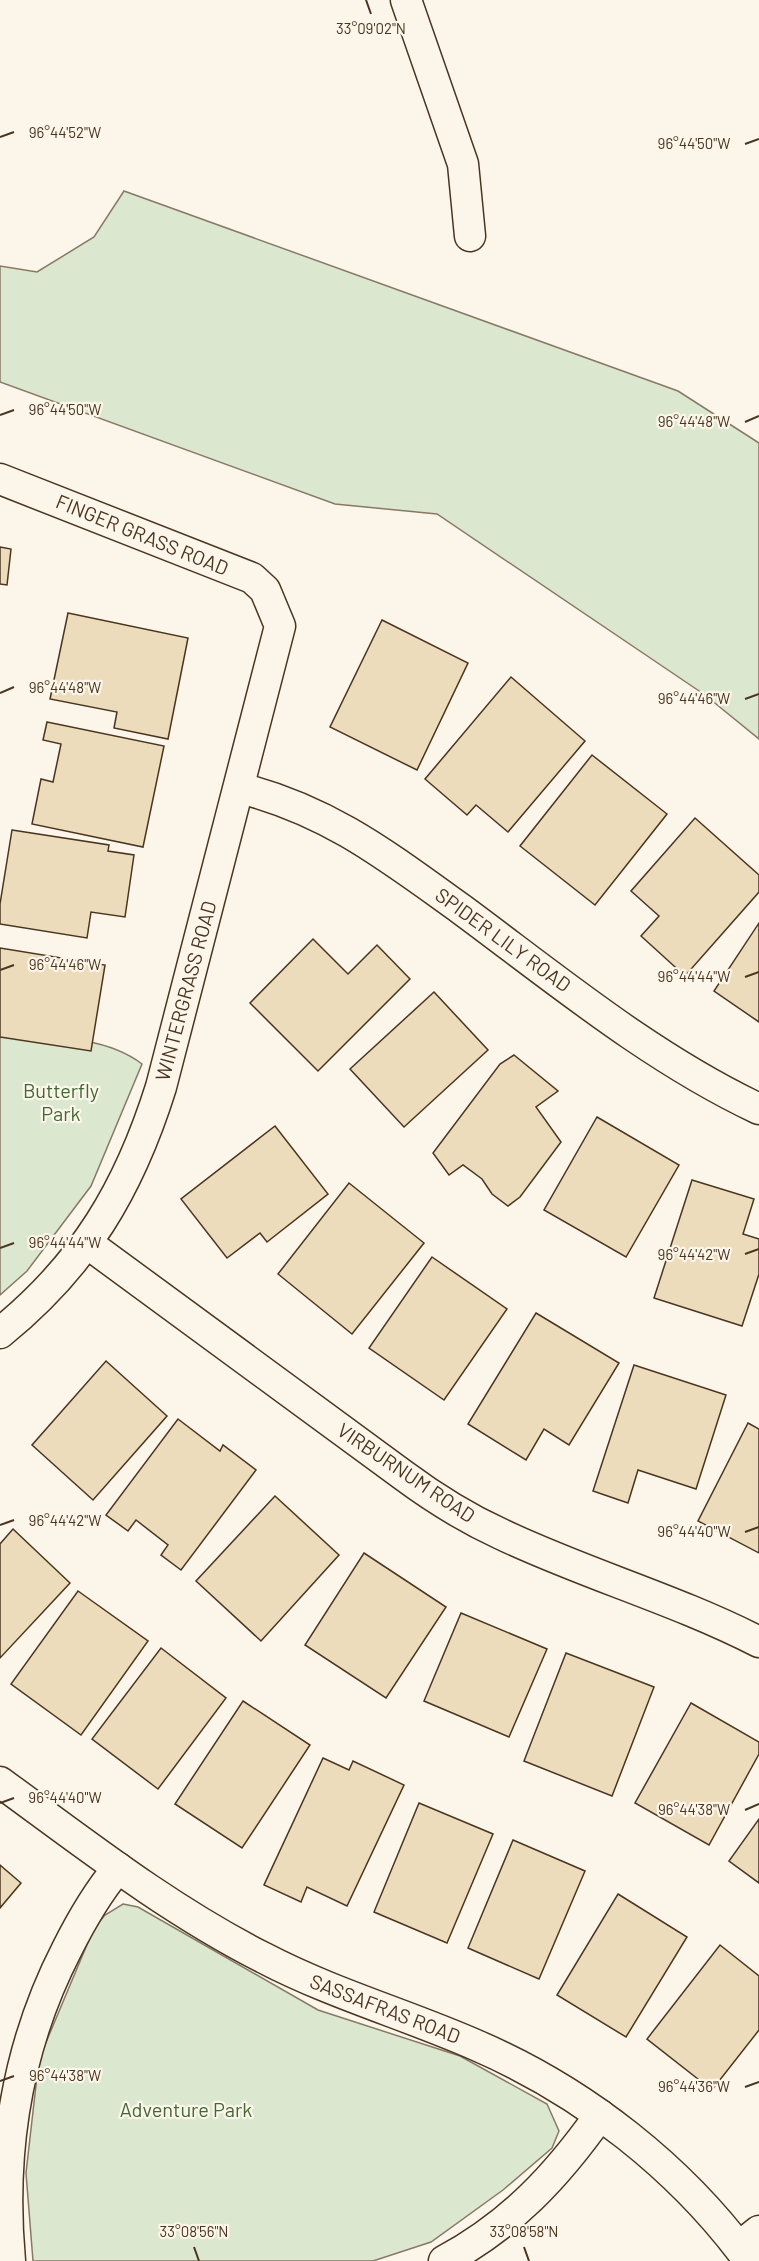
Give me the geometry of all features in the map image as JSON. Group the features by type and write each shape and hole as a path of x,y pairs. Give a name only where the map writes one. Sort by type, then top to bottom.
{"street":[{"path":"406,0 463,164 470,236"},
{"name":"FINGER GRASS ROAD","path":"0,479 252,578 265,590 272,605"},
{"name":"WINTERGRASS ROAD","path":"0,1333 50,1288 87,1244 124,1184 147,1132 240,788 280,626 272,605"},
{"name":"SPIDER LILY ROAD","path":"240,788 284,801 317,815 378,849 657,1052 707,1083 759,1109"},
{"name":"VIRBURNUM ROAD","path":"87,1244 445,1504 502,1535 683,1607 759,1642"},
{"name":"SASSAFRAS ROAD","path":"0,1782 118,1868 205,1926 264,1959 325,1986 480,2047 546,2080 600,2115 674,2176 749,2246"},
{"path":"10,2261 6,2205 7,2166 16,2089 25,2054 33,2026 52,1978 89,1909 118,1868"},
{"path":"444,2261 489,2234 530,2200 567,2161 600,2115"}],"green space":[{"path":"124,191 678,391 759,443 759,739 705,695 437,514 335,504 0,382 0,266 37,272 94,237"},
{"name":"Butterfly Park","path":"0,1035 92,1042 126,1054 142,1064 91,1186 27,1271 0,1295"},
{"name":"Adventure Park","path":"123,1904 138,1907 318,2010 460,2056 547,2104 559,2131 552,2148 503,2190 431,2242 373,2261 33,2261 26,2173 39,2059 94,1928 105,1915"}],"building":[{"path":"0,547 11,549 7,585 0,584"},
{"path":"68,613 188,638 168,739 114,728 117,712 50,699"},
{"path":"382,620 468,663 417,770 330,727"},
{"path":"511,677 585,741 508,832 476,805 467,815 425,779"},
{"path":"47,722 164,746 143,847 32,824 41,779 53,782 61,744 43,740"},
{"path":"592,755 667,814 595,905 520,846"},
{"path":"695,818 759,875 759,892 685,976 641,936 659,916 631,891"},
{"path":"12,830 109,845 108,851 134,855 125,917 91,912 87,938 0,924 0,904"},
{"path":"759,923 759,1022 714,991"},
{"path":"313,939 348,974 377,945 410,979 318,1071 250,1003"},
{"path":"0,948 105,965 91,1051 0,1037"},
{"path":"434,992 488,1050 404,1127 350,1069"},
{"path":"514,1055 558,1091 536,1107 561,1142 520,1197 508,1206 492,1194 482,1179 463,1165 449,1175 433,1153 500,1064"},
{"path":"597,1117 679,1165 626,1257 544,1210"},
{"path":"275,1126 328,1194 267,1242 260,1233 227,1258 181,1199"},
{"path":"692,1180 754,1199 743,1234 759,1239 759,1274 742,1326 654,1298"},
{"path":"349,1183 424,1243 352,1334 278,1274"},
{"path":"432,1257 507,1309 444,1400 369,1348"},
{"path":"536,1313 619,1363 569,1445 544,1429 526,1460 468,1424"},
{"path":"106,1361 167,1416 93,1500 32,1445"},
{"path":"634,1365 726,1395 696,1489 638,1470 628,1503 593,1491"},
{"path":"178,1419 220,1451 223,1445 256,1470 181,1570 161,1555 168,1545 136,1520 128,1531 106,1515"},
{"path":"748,1423 759,1429 759,1553 698,1521"},
{"path":"275,1496 339,1555 261,1641 196,1581"},
{"path":"13,1529 70,1583 0,1658 0,1544"},
{"path":"364,1553 446,1607 386,1698 305,1645"},
{"path":"78,1591 148,1641 81,1735 11,1684"},
{"path":"461,1613 547,1649 509,1737 424,1701"},
{"path":"161,1648 226,1698 158,1789 92,1739"},
{"path":"566,1653 654,1687 612,1796 524,1761"},
{"path":"243,1701 310,1745 242,1848 175,1804"},
{"path":"691,1703 759,1742 759,1754 709,1845 635,1803"},
{"path":"323,1758 349,1770 353,1761 404,1785 347,1906 307,1887 301,1902 264,1885"},
{"path":"419,1803 493,1834 447,1943 374,1912"},
{"path":"759,1819 759,1883 729,1861"},
{"path":"513,1840 585,1871 539,1979 468,1948"},
{"path":"0,1865 21,1883 0,1908"},
{"path":"618,1894 687,1937 626,2037 557,1995"},
{"path":"720,1945 759,1976 759,2030 712,2090 647,2039"}]}
